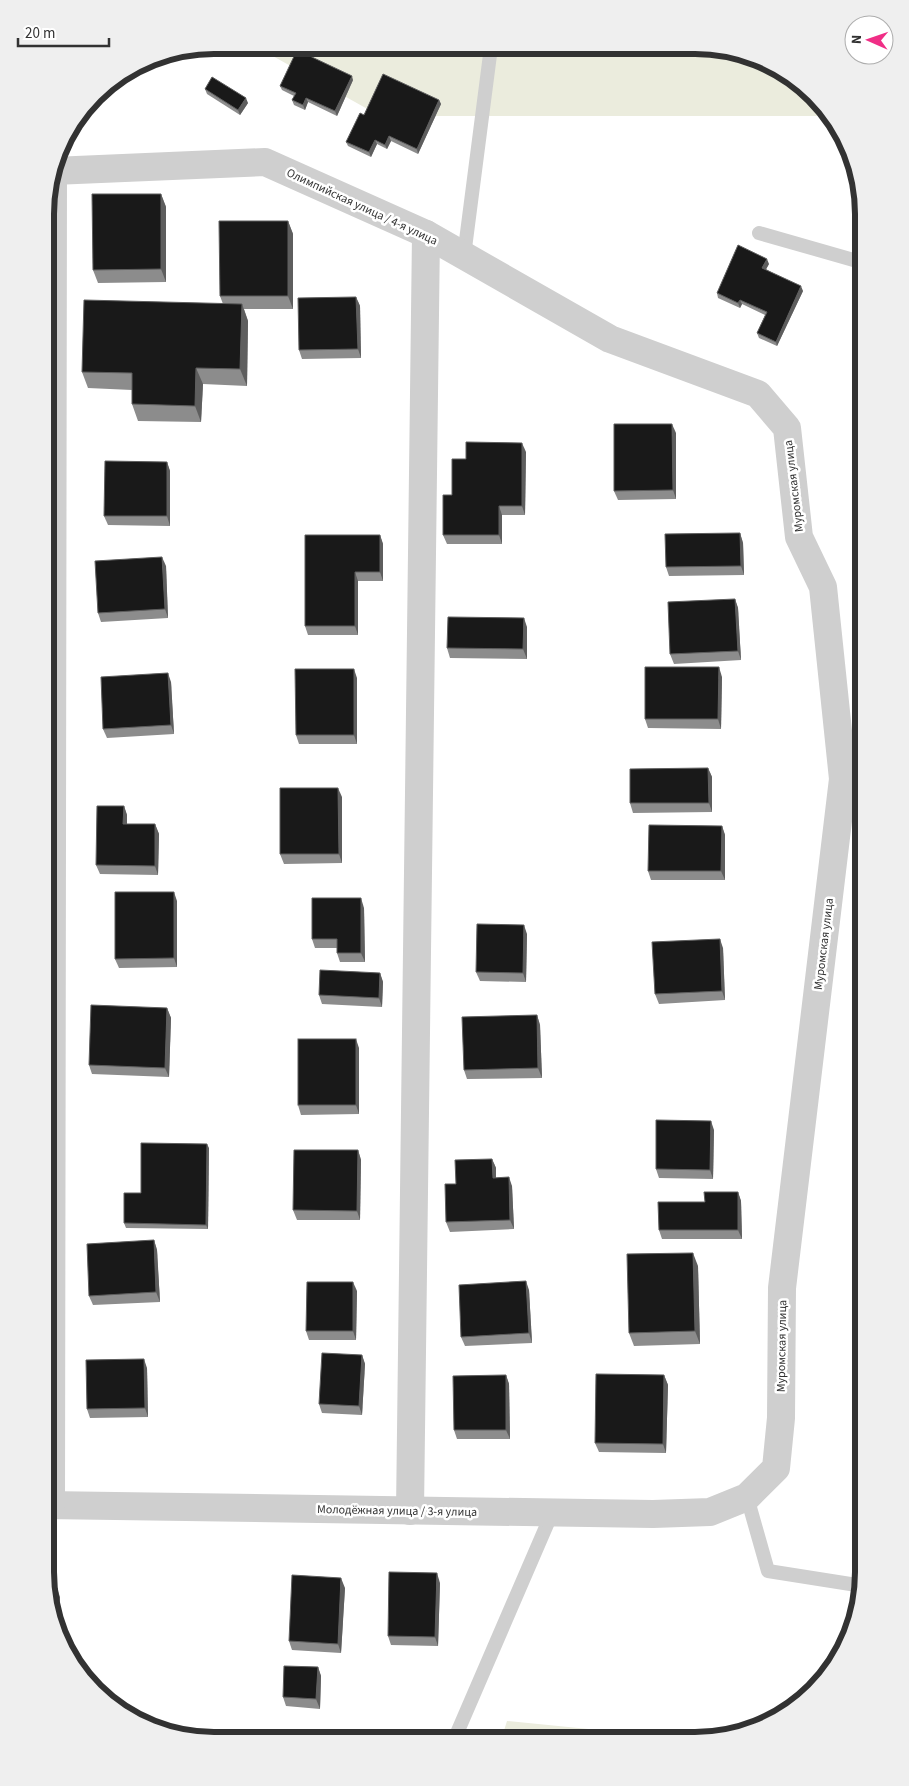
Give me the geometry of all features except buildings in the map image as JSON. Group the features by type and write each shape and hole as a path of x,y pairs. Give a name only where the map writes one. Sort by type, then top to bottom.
{"street":[{"name":"Олимпийская улица / 4-я улица","path":"60,171 265,162 426,234 610,339 758,394"},
{"path":"410,1511 426,234"},
{"name":"Муромская улица","path":"747,1497 776,1468 781,1418 782,1288 854,774 823,587 799,537 787,428 758,394"},
{"name":"Молодёжная улица / 3-я улица","path":"54,1505 653,1514 710,1512 747,1497"}],"lane":[{"path":"464,256 490,54"},
{"path":"759,233 855,261"},
{"path":"747,1497 768,1571 855,1585"},
{"path":"457,1732 552,1513"}],"shaded area":[{"path":"269,54 705,54 746,62 766,70 801,94 821,116 380,116"},
{"path":"507,1721 618,1732 504,1732"}]}
